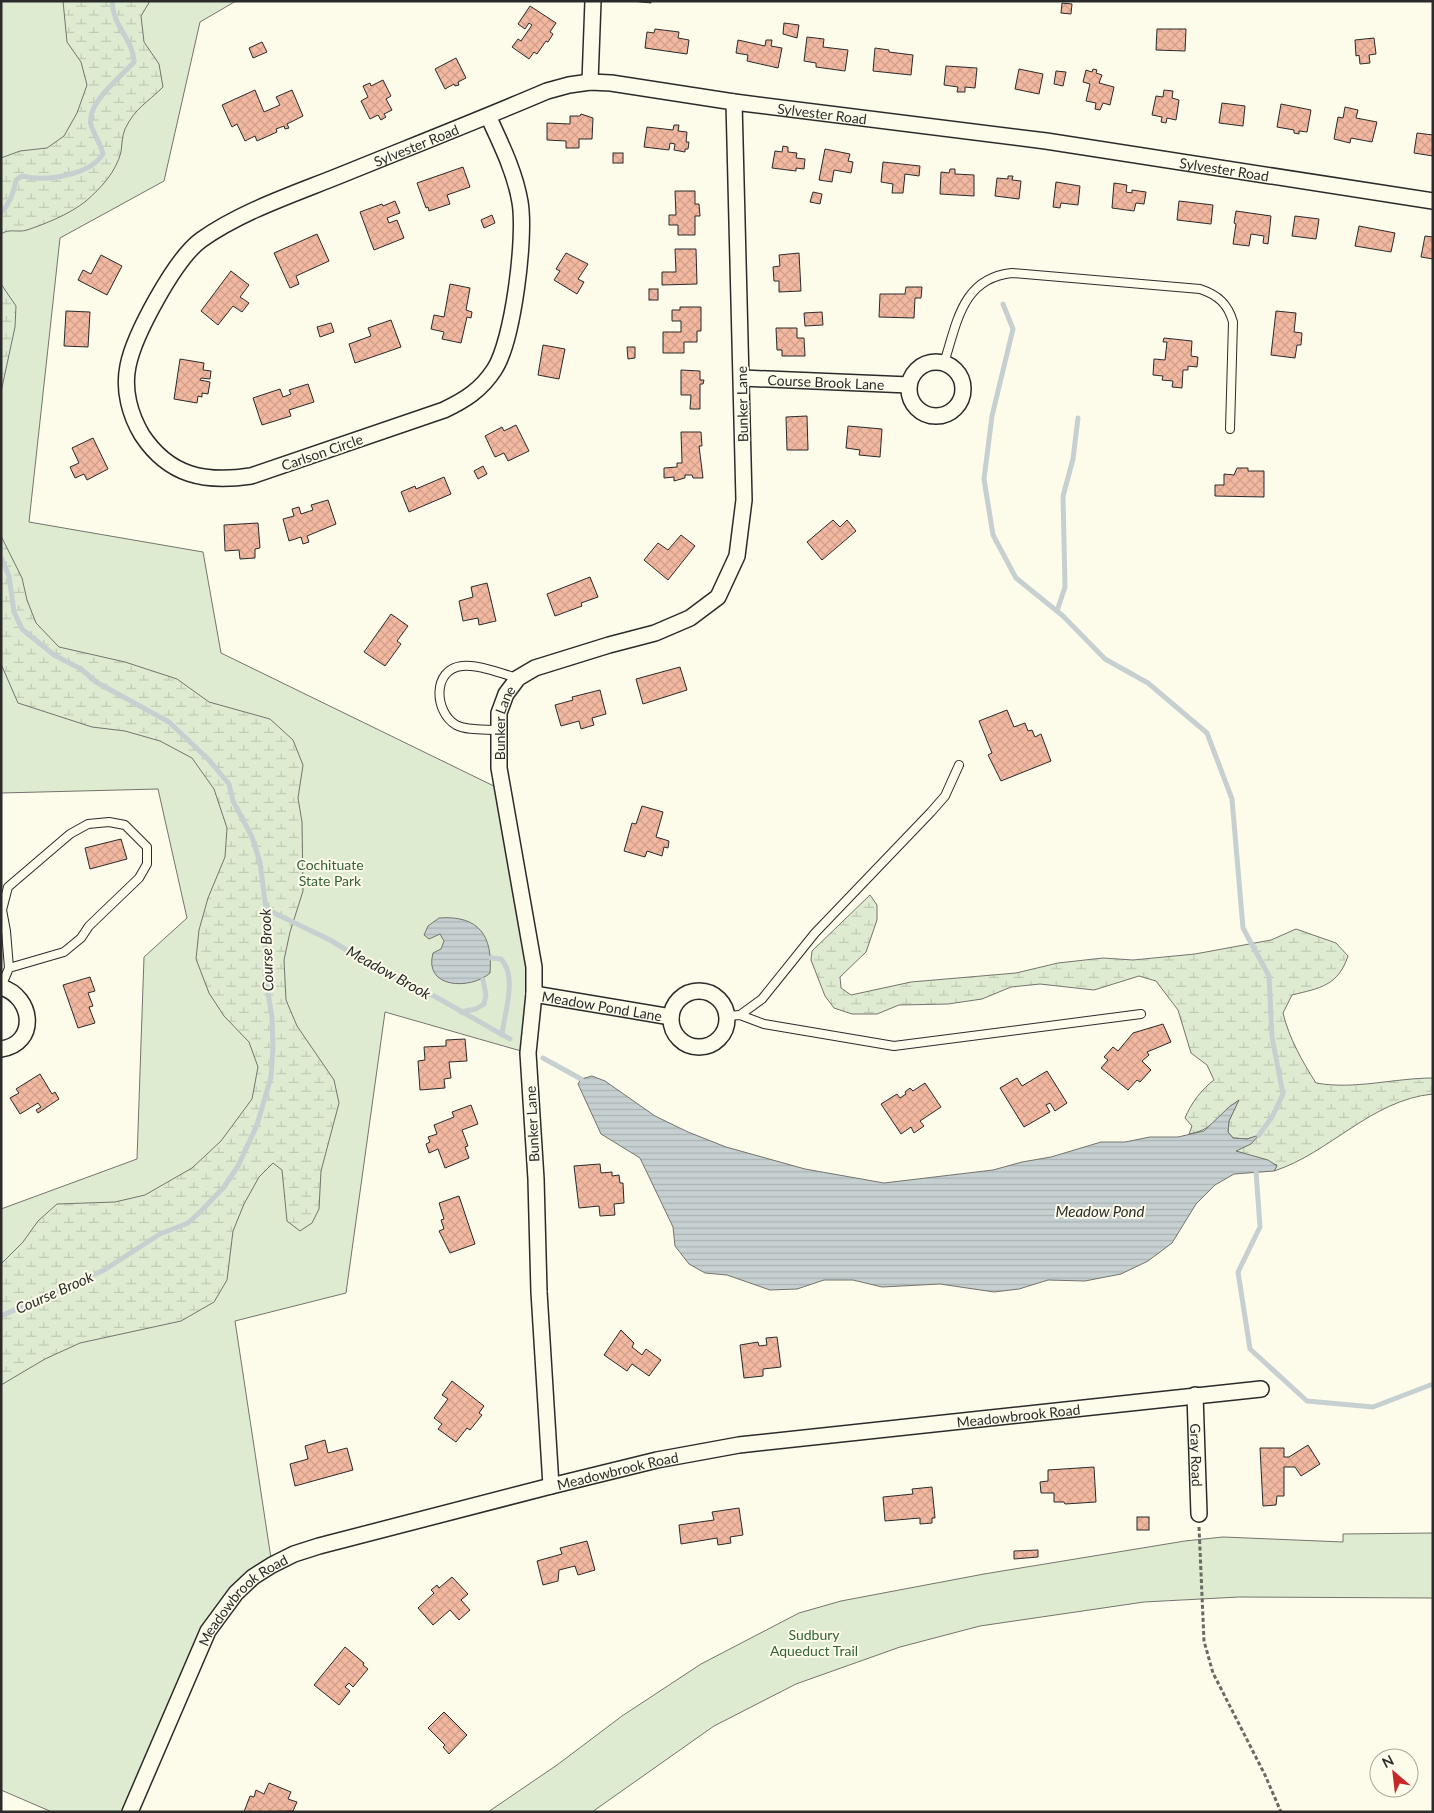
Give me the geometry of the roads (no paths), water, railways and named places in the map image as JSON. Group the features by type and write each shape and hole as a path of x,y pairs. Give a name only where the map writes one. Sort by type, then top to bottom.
{"street":[{"path":"590,82 593,1"},
{"name":"Sylvester Road","path":"235,220 547,91 569,84 590,82 1046,141 1433,201"},
{"name":"Bunker Lane","path":"551,1486 538,1283 536,1179 528,1053 534,994 531,943 499,768 499,713 506,694 518,678 535,668 655,633 690,618 718,597 737,556 744,500 734,102"},
{"name":"Carlson Circle","path":"235,220 198,242 186,256 152,309 134,346 127,367 128,400 132,415 143,435 159,456 179,470 202,478 227,480 251,476 444,410 466,399 483,385 496,368 504,346 521,258 523,231 515,179 488,116"},
{"path":"934,362 944,363 958,373 963,384 961,400 950,412 934,416 918,409 910,396 910,385 919,368 934,362"},
{"name":"Course Brook Lane","path":"742,378 910,385"},
{"path":"1,987 18,995 27,1012 28,1021 21,1038 14,1045 1,1049"},
{"name":"Meadow Pond Lane","path":"699,991 715,996 734,1016 721,1036 713,1043 698,1047 684,1043 677,1037 671,1017 678,1000 686,994 699,991"},
{"name":"Meadow Pond Lane","path":"534,994 671,1017"},
{"name":"Meadowbrook Road","path":"130,1812 208,1631 226,1605 254,1576 294,1554 657,1460 739,1445 1261,1389"},
{"name":"Gray Road","path":"1195,1395 1199,1514"}],"lane":[{"path":"944,363 963,305 982,282 996,275 1012,273 1200,289 1222,301 1229,310 1233,322 1230,429"},
{"path":"498,730 464,728 455,724 440,708 438,696 442,682 450,671 460,666 478,668 518,678"},
{"path":"734,1016 762,999 814,934 931,812 944,796 959,765"},
{"path":"1,987 9,968 2,910 8,887 70,834 88,824 109,822 125,825 134,832 147,847 147,864 139,878 89,926 81,938 64,952 9,968"},
{"path":"734,1016 764,1024 894,1046 1141,1014"}],"water":[{"path":"439,918 464,920 474,924 481,930 489,948 490,973 472,982 461,984 442,980 435,974 432,965 433,953 441,949 444,941 440,934 429,939 424,935 428,926"},
{"name":"Meadow Pond","path":"592,1076 605,1081 655,1116 726,1147 805,1169 884,1183 993,1170 1051,1157 1101,1142 1125,1142 1150,1137 1178,1137 1204,1131 1239,1100 1229,1121 1228,1132 1233,1138 1247,1139 1259,1135 1251,1144 1236,1151 1268,1160 1277,1166 1274,1171 1234,1174 1215,1185 1196,1204 1172,1243 1148,1261 1121,1274 1085,1281 1048,1280 1019,1289 994,1292 940,1284 882,1287 853,1280 824,1280 797,1289 770,1290 727,1275 705,1273 689,1264 675,1246 673,1227 640,1158 601,1134 578,1084 581,1079"}],"waterway":[{"name":"Course Brook","path":"1,213 11,198 16,180 22,176 43,178 67,175 88,167 103,154 91,125 94,108 99,99 134,62 130,46 116,19 112,1"},
{"path":"1003,304 1013,329 992,416 984,479 993,535 1016,578 1063,616 1105,659 1148,683 1207,733 1232,799 1243,928 1269,976 1272,1037 1283,1094 1272,1117 1259,1135"},
{"path":"1057,611 1065,587 1063,496 1073,459 1078,418"},
{"name":"Course Brook","path":"1,557 9,576 14,612 22,629 54,655 81,669 96,682 169,722 209,760 229,784 233,801 252,837 260,862 266,909 265,973 272,1018 273,1047 271,1077 257,1125 238,1166 224,1187 200,1212 188,1223 160,1234 104,1270 1,1316"},
{"name":"Meadow Brook","path":"266,909 330,940 380,970 436,997 510,1039"},
{"path":"491,958 501,959 509,975 509,996 502,1035"},
{"path":"461,1012 476,1009 484,1004 486,995 483,980"},
{"name":"Meadow Brook","path":"543,1058 581,1079"},
{"name":"Meadow Brook","path":"1256,1171 1260,1227 1238,1272 1250,1349 1307,1401 1373,1407 1433,1384"}],"park label":[{"name":"Cochituate State Park","path":"330,872"},
{"name":"Sudbury Aqueduct Trail","path":"814,1642"}]}
